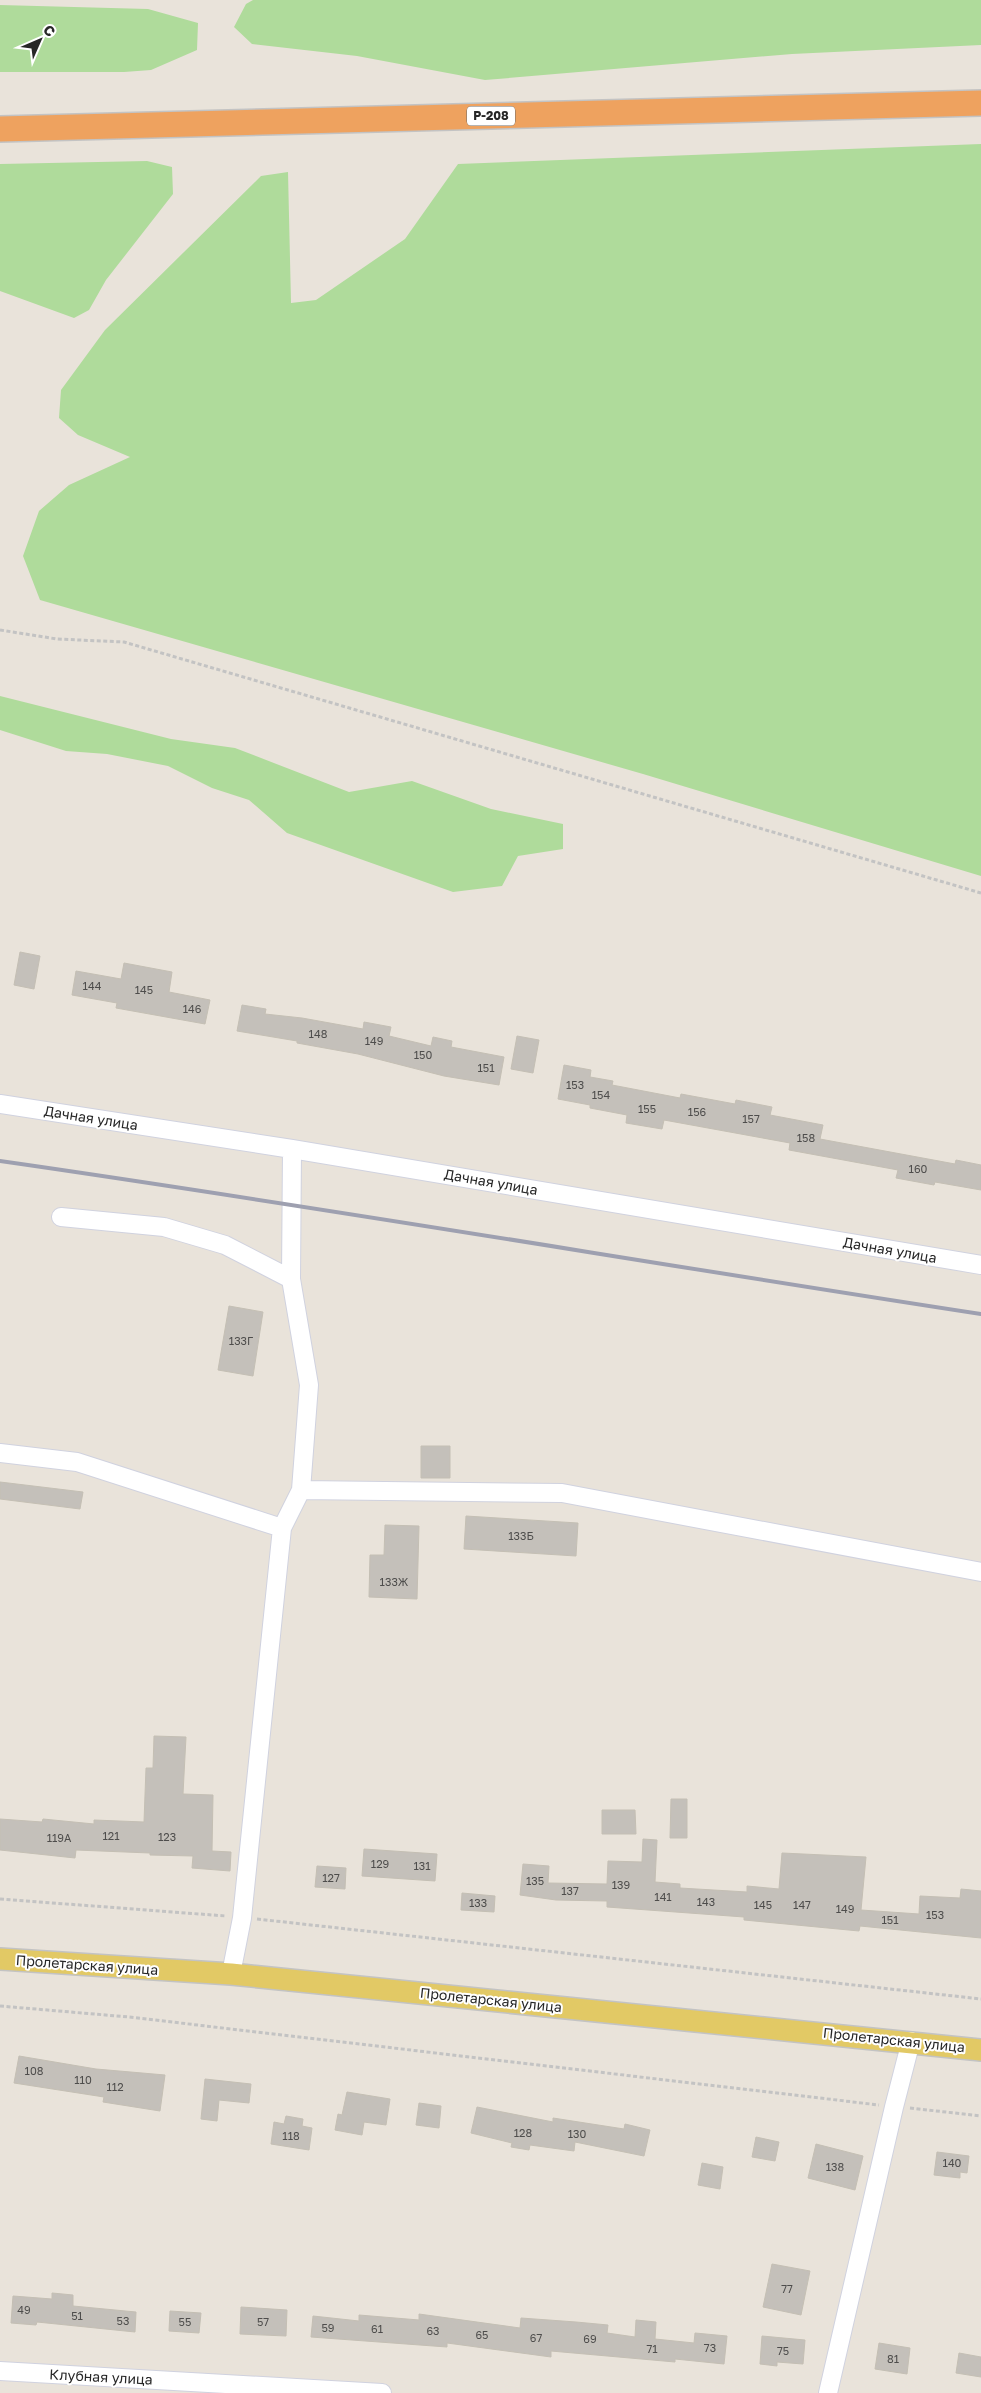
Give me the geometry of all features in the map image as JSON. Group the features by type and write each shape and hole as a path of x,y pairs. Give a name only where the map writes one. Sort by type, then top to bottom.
{"highway":[{"name":"Р-208","path":"0,129 981,103"}],"main road":[{"name":"Пролетарская улица","path":"0,1959 231,1974 981,2050"}],"street":[{"name":"Дачная улица","path":"0,1104 292,1149 981,1265"},
{"path":"231,1974 242,1918 282,1528 301,1490 309,1385 291,1279 292,1149"},
{"path":"60,1218 164,1228 225,1245 291,1279"},
{"path":"0,1453 77,1462 282,1528"},
{"path":"301,1490 562,1493 981,1572"},
{"path":"828,2393 894,2107 911,2042"},
{"name":"Клубная улица","path":"0,2371 382,2393"}],"path":[{"path":"0,630 57,639 124,642 981,893"},
{"path":"0,1899 242,1918 981,1999"},
{"path":"0,2006 130,2017 981,2116"}],"green space":[{"path":"253,0 981,0 981,45 792,54 485,80 357,56 252,44 234,27 246,4"},
{"path":"0,5 148,9 198,23 197,50 151,70 124,72 0,72"},
{"path":"981,144 981,876 643,774 40,600 23,556 39,511 69,485 130,457 78,435 59,418 61,390 105,330 261,176 288,172 291,303 316,300 405,239 458,164"},
{"path":"147,161 172,167 173,194 106,280 89,310 74,318 0,291 0,164"},
{"path":"0,696 171,739 235,748 349,792 412,781 491,809 563,824 563,849 518,856 502,886 453,892 287,833 249,800 212,788 168,766 107,754 66,751 0,730"}],"building":[{"path":"20,952 40,956 34,989 14,985"},
{"path":"124,963 172,972 169,992 210,1000 205,1024 116,1008 117,1003 72,995 76,971 121,979"},
{"path":"242,1005 266,1009 265,1014 302,1018 363,1029 364,1022 391,1027 389,1036 431,1046 433,1037 452,1041 451,1047 504,1057 499,1085 444,1076 358,1054 297,1043 297,1041 237,1031"},
{"path":"517,1036 539,1040 533,1073 511,1069"},
{"path":"564,1065 591,1070 590,1077 613,1081 612,1085 680,1098 681,1094 735,1104 736,1100 772,1107 770,1115 823,1125 820,1139 955,1164 956,1160 981,1165 981,1190 935,1182 934,1185 896,1178 898,1170 789,1150 790,1143 664,1120 662,1129 626,1123 627,1115 590,1108 590,1105 558,1099"},
{"path":"229,1306 263,1312 253,1376 218,1370"},
{"path":"421,1446 450,1446 450,1478 421,1478"},
{"path":"0,1482 83,1492 80,1509 0,1499"},
{"path":"466,1516 578,1523 576,1556 464,1549"},
{"path":"385,1525 419,1526 417,1599 369,1597 370,1555 384,1555"},
{"path":"154,1736 186,1737 183,1794 213,1795 212,1851 231,1852 230,1871 192,1868 193,1856 76,1850 75,1858 0,1850 0,1819 42,1822 43,1819 94,1824 94,1820 144,1822 146,1768 153,1768"},
{"path":"671,1799 687,1799 687,1838 670,1838"},
{"path":"602,1810 635,1810 636,1834 602,1834"},
{"path":"643,1839 657,1840 655,1882 680,1884 680,1888 747,1892 747,1886 779,1889 782,1853 866,1857 861,1910 919,1914 920,1896 960,1898 961,1889 981,1891 981,1938 860,1926 859,1931 744,1920 744,1917 607,1907 607,1901 556,1900 520,1895 523,1864 549,1866 548,1883 607,1884 608,1861 642,1862"},
{"path":"364,1849 437,1854 435,1881 362,1876"},
{"path":"317,1866 346,1868 345,1889 315,1887"},
{"path":"462,1893 495,1896 494,1912 461,1910"},
{"path":"19,2056 96,2069 165,2075 160,2111 103,2102 104,2097 14,2083"},
{"path":"205,2079 251,2084 249,2103 219,2100 217,2121 201,2119"},
{"path":"347,2092 390,2099 386,2125 364,2122 362,2135 335,2130 338,2114 342,2115"},
{"path":"419,2103 441,2106 439,2128 416,2125"},
{"path":"477,2107 553,2122 553,2118 624,2129 625,2124 650,2130 644,2156 575,2142 574,2151 530,2145 529,2150 511,2147 512,2143 471,2133"},
{"path":"286,2116 303,2119 302,2126 312,2128 309,2150 271,2144 274,2122 284,2124"},
{"path":"756,2137 779,2142 775,2161 752,2157"},
{"path":"816,2144 863,2156 855,2190 808,2178"},
{"path":"937,2152 969,2156 967,2173 960,2172 960,2178 934,2175"},
{"path":"702,2163 723,2167 720,2189 698,2185"},
{"path":"772,2264 810,2271 801,2315 763,2307"},
{"path":"52,2293 73,2295 73,2306 136,2312 135,2332 37,2322 36,2325 11,2323 13,2296 52,2299"},
{"path":"241,2307 287,2310 286,2336 240,2334"},
{"path":"170,2311 201,2313 199,2333 169,2331"},
{"path":"419,2314 520,2328 521,2318 608,2325 607,2333 635,2337 636,2320 656,2322 655,2339 694,2343 695,2333 727,2336 724,2364 675,2359 675,2362 551,2351 551,2357 447,2343 447,2347 311,2337 313,2316 359,2321 359,2315 419,2320"},
{"path":"762,2336 805,2340 803,2364 777,2362 777,2366 760,2364"},
{"path":"879,2343 910,2348 907,2374 875,2369"},
{"path":"959,2353 981,2357 981,2377 956,2373"}],"railway":[{"path":"0,1161 981,1314"}]}
